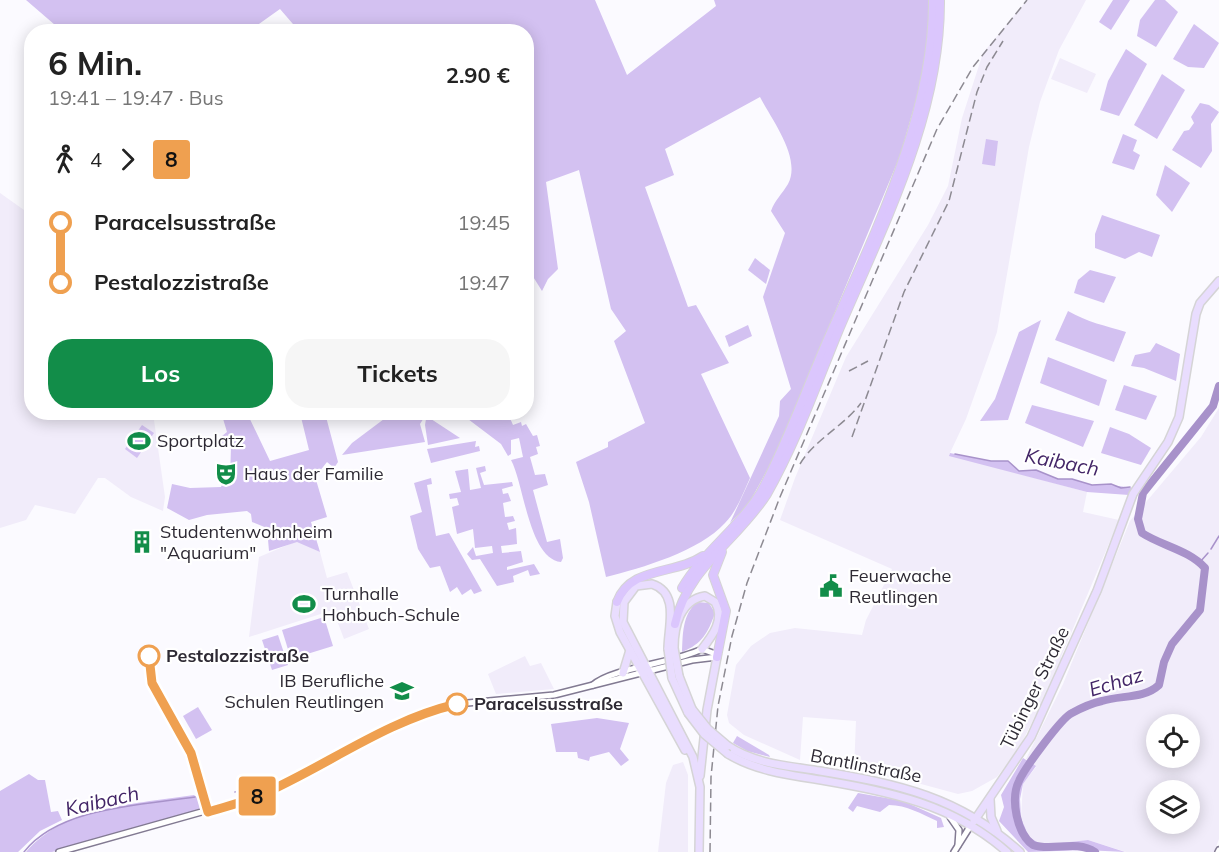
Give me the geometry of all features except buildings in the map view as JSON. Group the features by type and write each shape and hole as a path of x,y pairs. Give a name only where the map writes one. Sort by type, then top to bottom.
{"highway":[{"path":"673,625 683,588 713,548 745,515 765,485 876,226 920,102 932,39 933,0"},
{"path":"673,625 691,584 754,515 784,461 889,209 927,102 938,42 940,0"},
{"path":"717,656 726,611 713,574 725,545"},
{"path":"620,603 626,587 638,578 689,564 713,548"}],"main road":[{"name":"Tübinger Straße","path":"971,825 1034,732 1096,592 1130,503 1178,421 1196,312 1204,298 1219,282"},
{"path":"645,670 630,651 616,622 620,603 636,586 648,583 664,590 668,598 673,625 671,649 675,677 690,711 728,750"},
{"path":"673,625 691,600 705,596 715,602 719,620 702,648"},
{"path":"620,603 624,626 645,670 691,750 700,786"},
{"path":"623,673 630,651"},
{"path":"699,852 700,786 706,719 717,656"},
{"name":"Bantlinstraße","path":"728,750 766,770 891,793 945,811 971,825 1007,852"},
{"name":"Bantlinstraße","path":"728,750 760,761 916,790 976,818 1020,852"},
{"path":"990,798 991,817 998,833"}],"street":[{"path":"59,852 255,797 396,725 432,710 458,704 554,695 645,670 702,648 717,656"},
{"path":"593,685 623,673 717,656"},
{"path":"945,811 958,827 958,845"},
{"name":"Tübinger Straße","path":"954,852 971,825"}],"shaded area":[{"path":"26,0 595,0 627,75 716,6 714,0 930,0 929,40 921,83 900,156 775,456 748,505 730,523 779,416 780,401 791,389 763,297 785,233 771,211 788,184 791,163 783,139 760,97 665,149 674,175 645,187 688,307 696,305 729,363 701,374 750,478 733,513 714,533 701,542 670,557 606,577 589,502 576,462 608,447 608,442 645,423 614,341 626,331 611,309 579,170 546,182 558,269 548,279 542,291 534,278 534,24 293,24 280,9 259,24 54,24"},
{"path":"1027,0 1086,0 1059,50 1040,102 1029,147 997,332 966,419 949,455 1087,492 1083,512 1119,520 1061,657 1061,665 1018,750 997,777 972,791 958,794 910,781 854,770 856,721 803,717 800,760 744,735 729,723 727,715 736,665 751,646 770,633 795,628 862,635 866,620 892,569 780,520 795,478 846,357 928,225 948,186 962,118 983,53"},
{"path":"1113,0 1130,0 1111,30 1099,22"},
{"path":"1155,0 1165,0 1178,12 1156,47 1137,36 1140,20"},
{"path":"1194,24 1219,43 1204,68 1188,67 1173,59"},
{"path":"1126,49 1147,64 1119,116 1100,110 1108,81"},
{"path":"1060,58 1096,74 1087,93 1051,79"},
{"path":"1162,74 1185,90 1157,139 1134,125"},
{"path":"1200,103 1209,105 1219,112 1211,124 1212,151 1201,168 1172,150 1184,131 1189,130 1194,123 1191,117"},
{"path":"1123,134 1137,140 1133,151 1140,155 1134,170 1112,163"},
{"path":"986,139 998,141 995,166 982,164"},
{"path":"1165,165 1190,183 1172,212 1156,195"},
{"path":"0,193 24,210 24,420 154,420 165,497 163,511 131,497 105,478 98,478 75,514 35,505 26,520 0,528"},
{"path":"1102,215 1160,235 1152,257 1139,252 1125,259 1095,248 1095,234"},
{"path":"755,258 770,270 766,284 748,270"},
{"path":"1090,270 1116,277 1104,303 1074,293 1078,280"},
{"path":"1068,311 1089,321 1126,332 1114,362 1055,340"},
{"path":"1041,320 1008,420 980,421 995,399 1019,332"},
{"path":"748,325 752,336 729,347 725,336"},
{"path":"1156,343 1180,354 1176,381 1144,368 1131,366 1135,355 1150,352"},
{"path":"1048,357 1107,380 1099,406 1040,383"},
{"path":"1124,385 1157,396 1146,420 1115,410"},
{"path":"1032,405 1094,421 1083,447 1025,423"},
{"path":"1219,408 1219,839 1214,852 1126,852 1088,840 1042,845 1029,837 1021,818 1023,784 1036,767 1026,759 1063,684 1130,521 1201,437"},
{"path":"223,420 250,420 270,461 309,450 302,420 327,420 338,462 334,468 327,462 319,472 314,473 327,517 311,522 320,552 297,542 269,551 267,528 252,522 251,514 247,511 207,515 189,520 167,508 172,484 190,488 221,487 224,479 230,479 231,447 222,446 222,436 227,432"},
{"path":"383,420 423,420 420,424 425,442 342,455 352,443"},
{"path":"426,420 433,420 460,438 428,445"},
{"path":"469,420 511,420 513,425 521,422 522,426 526,424 533,436 537,435 540,446 536,447 538,454 530,457 535,475 545,474 548,485 533,490 547,542 560,539 563,558 561,562 550,558 542,548 529,519 511,460 523,457 519,438 511,440 511,454 508,456 501,444"},
{"name":"Sportplatz","path":"142,425 154,433 137,458 125,449"},
{"path":"1110,427 1129,434 1151,448 1141,465 1101,453"},
{"path":"476,441 475,447 479,446 480,451 431,463 427,449"},
{"path":"950,453 990,461 1008,461 1019,471 1036,470 1058,479 1072,479 1092,485 1134,488 1129,495 1087,492 949,456"},
{"path":"485,466 486,471 480,473 484,485 512,482 513,486 502,489 503,494 508,493 511,501 503,503 505,517 513,516 515,521 507,523 509,530 516,528 517,544 501,546 502,553 521,551 523,562 507,567 507,570 534,564 540,574 530,576 528,570 513,576 514,582 497,586 480,559 472,560 467,554 473,547 476,556 493,553 492,546 475,548 473,529 457,534 452,507 459,505 457,498 450,499 449,494 461,492 455,471 468,469 470,490 481,488 476,468"},
{"path":"431,478 432,484 427,485 436,536 449,533 482,591 474,594 471,589 462,595 457,587 450,592 440,566 430,568 418,549 410,516 422,512 414,483"},
{"path":"297,541 320,552 327,578 347,572 369,629 344,639 333,610 249,637 259,557"},
{"path":"697,602 709,603 715,613 703,637 695,645 682,652 686,619"},
{"path":"324,617 333,646 291,659 282,630"},
{"path":"278,635 288,665 272,670 262,640"},
{"path":"525,656 530,666 541,663 554,689 496,694 488,674"},
{"path":"198,707 212,730 196,739 183,716"},
{"path":"597,718 629,723 620,749 629,760 621,766 609,752 590,757 589,761 578,758 577,752 556,752 551,724"},
{"path":"737,736 770,757 747,751 733,743"},
{"path":"1023,758 1036,766 1023,784 1020,799 1021,818 1029,837 1042,845 1088,840 1125,852 1085,850 1028,852 999,821 1004,807 1001,795"},
{"path":"683,762 688,775 688,852 658,852 666,783 673,765"},
{"path":"29,774 38,780 45,780 51,812 58,811 62,820 40,831 18,852 0,852 0,791"},
{"path":"858,793 903,801 941,818 944,827 937,828 937,821 914,810 896,805 889,805 880,812 857,806 853,812 848,808"},
{"path":"194,795 201,801 199,812 52,852 26,852 42,836 82,816 104,809"}],"waterway":[{"name":"Echaz","path":"1095,852 1080,846 1040,847 1033,845 1027,840 1019,825 1015,806 1016,788 1035,755 1072,713 1109,699 1146,693 1159,685 1164,662 1172,644 1200,610 1205,568 1183,552 1142,533 1138,519 1143,493 1213,406 1219,386"},
{"name":"Kaibach","path":"955,454 991,461 1008,461 1019,471 1036,470 1058,479 1072,479 1092,485 1111,484 1121,488 1130,487"},
{"path":"1211,549 1219,536"},
{"path":"1200,562 1208,553"},
{"name":"Kaibach","path":"368,734 377,729"},
{"name":"Kaibach","path":"235,792 282,779 359,739"},
{"name":"Kaibach","path":"24,852 39,837 80,817 127,806 195,797"}],"railway":[{"path":"710,852 711,777 718,706 732,636 747,583 780,497 937,129 973,67 1027,0"},
{"path":"852,437 904,292 949,201 977,92 987,67 1003,41"},
{"path":"849,371 868,361"},
{"path":"800,464 813,447 861,403"}],"bus line":[{"name":"8","path":"149,656 152,683 161,703 191,753 208,812 255,797 420,714 457,704"}],"place":[{"name":"Sportplatz","path":"139,441"},
{"name":"Haus der Familie","path":"226,474"},
{"name":"Studentenwohnheim \"Aquarium\"","path":"142,542"},
{"name":"Feuerwache Reutlingen","path":"831,586"},
{"name":"Turnhalle Hohbuch-Schule","path":"304,604"},
{"name":"Pestalozzistraße","path":"149,656"},
{"name":"IB Berufliche Schulen Reutlingen","path":"402,691"},
{"name":"Paracelsusstraße","path":"457,704"}]}
